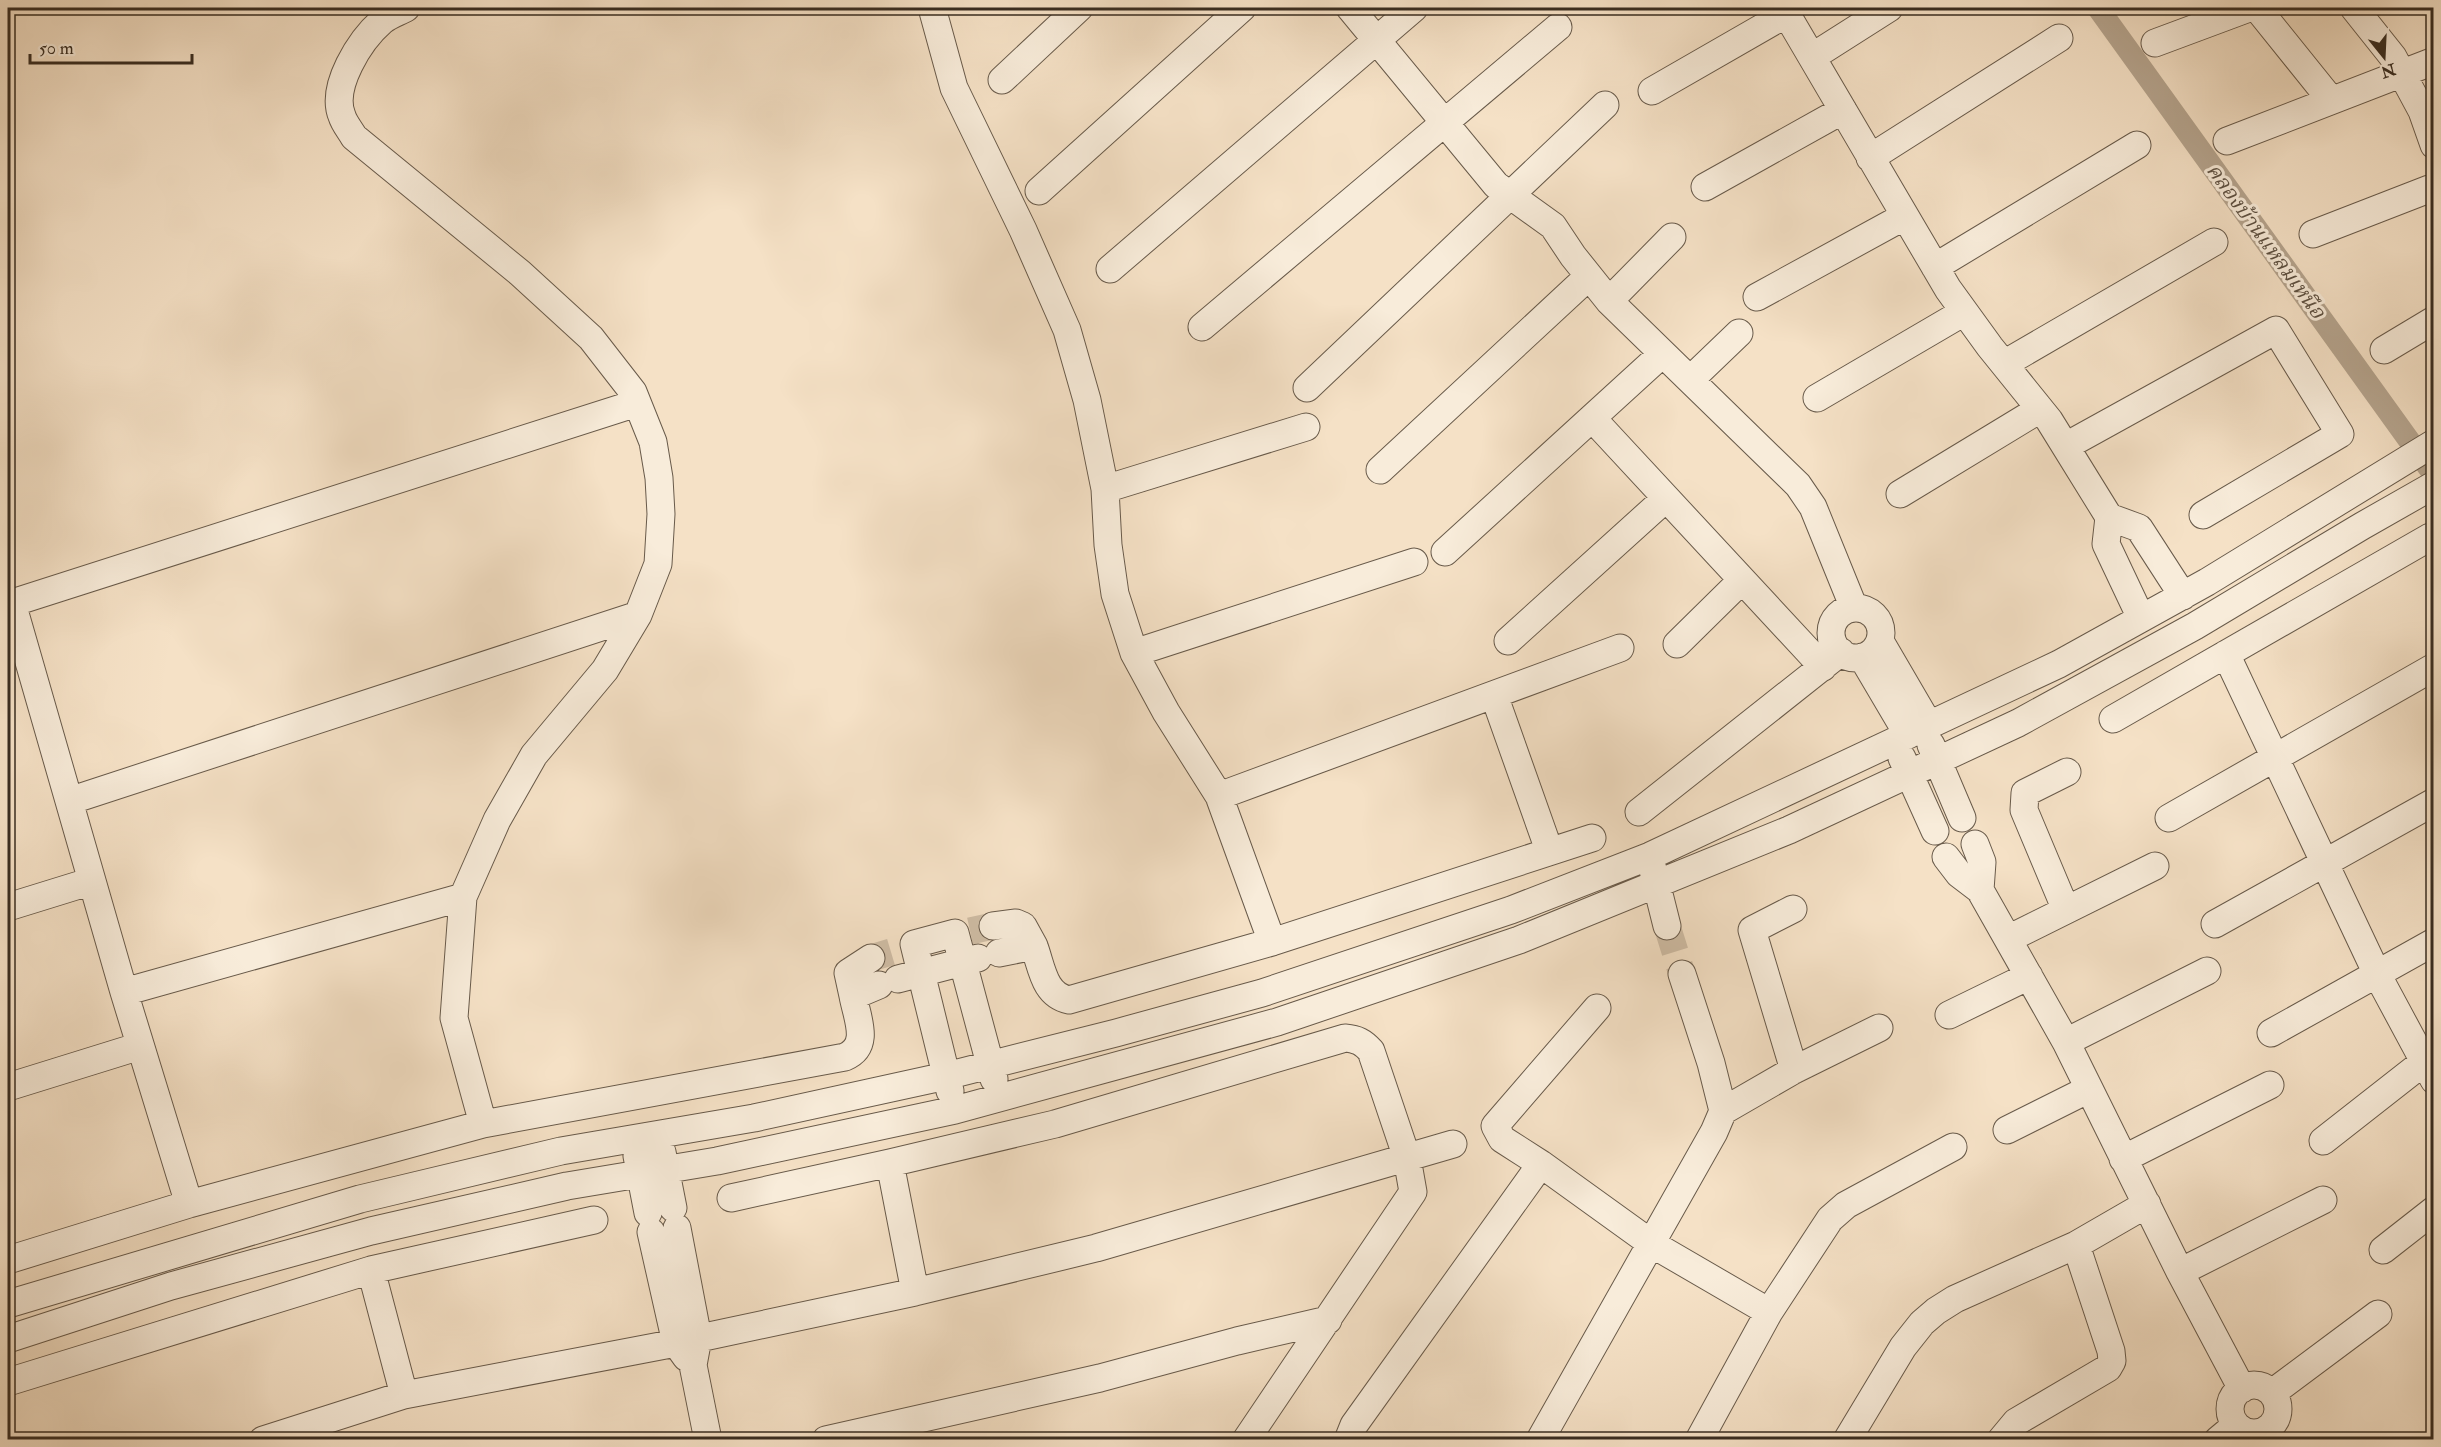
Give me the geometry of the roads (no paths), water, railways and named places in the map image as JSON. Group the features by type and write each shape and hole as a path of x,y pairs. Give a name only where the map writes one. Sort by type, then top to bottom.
{"street":[{"path":"406,8 383,20 365,40 346,68 340,93 341,115 354,136 520,273 591,338 633,392 653,442 659,478 661,514 658,564 638,615 605,670 534,755 497,820 463,897 454,1018 483,1124"},
{"path":"932,8 954,88 1023,230 1067,330 1088,400 1105,489 1115,594 1134,653 1166,712 1219,796 1272,942"},
{"path":"1002,80 1079,8"},
{"path":"1039,191 1242,8"},
{"path":"1350,8 1496,185 1553,226 1609,301 1798,485 1813,507 1854,608"},
{"path":"1110,269 1414,8"},
{"path":"1812,57 1889,8"},
{"path":"2155,43 2249,8"},
{"path":"2257,8 2331,100"},
{"path":"2354,8 2393,57 2422,111 2433,145"},
{"path":"1652,91 1785,10 1935,267 1964,312 2066,446 2109,517 2106,544 2141,618"},
{"path":"1202,327 1558,27"},
{"path":"1870,158 2059,38"},
{"path":"2227,141 2433,61"},
{"path":"1307,388 1605,105"},
{"path":"1705,187 1843,110"},
{"path":"1935,267 2137,145"},
{"path":"2313,234 2432,192"},
{"path":"1757,297 1905,216"},
{"path":"1609,301 1672,237"},
{"path":"2004,364 2214,242"},
{"path":"1380,470 1589,276"},
{"path":"1817,398 1964,312"},
{"path":"2384,350 2433,320"},
{"path":"2066,446 2276,330 2340,434 2204,515"},
{"path":"1689,380 1738,333"},
{"path":"1445,552 1662,354"},
{"path":"189,1204 124,992 12,603 637,403"},
{"path":"1900,494 2040,409"},
{"path":"1592,418 1741,581 1851,654 1938,760 1962,818"},
{"path":"1105,489 1306,427"},
{"path":"8,1304 360,1198 561,1151 754,1118 946,1076 1116,1033 1262,993 1510,910 1650,856 2059,664 2182,596 2433,443"},
{"path":"9,1335 171,1286 371,1230 567,1186 652,1172 956,1110 1277,1022 1519,940 1789,830 2018,723 2195,626 2425,490"},
{"path":"1508,641 1665,499"},
{"path":"2109,517 2139,528 2182,596"},
{"path":"2113,719 2430,537"},
{"path":"1134,653 1414,562"},
{"path":"1677,644 1741,581"},
{"path":"1639,812 1851,654 1880,625 1870,612 1854,608 1840,615 1832,629 1834,644 1851,654"},
{"path":"69,801 638,615"},
{"path":"1219,796 1620,648"},
{"path":"2226,654 2377,974 2430,1065 2323,1141"},
{"path":"2169,818 2433,667"},
{"path":"1494,695 1550,850"},
{"path":"1914,732 1908,775 1935,831"},
{"path":"2066,910 2024,810 2025,793 2067,772"},
{"path":"2214,924 2433,802"},
{"path":"8,1260 189,1204 483,1124 845,1057 854,1053 859,1047 861,1033 848,973 892,951 973,930 1016,923 1028,930 1048,987 1058,998 1070,1000 1272,942 1592,838"},
{"path":"1975,844 1982,862 1980,890"},
{"path":"1650,856 1667,926"},
{"path":"1946,857 1959,874 1980,890 2066,1042 2180,1272 2242,1389"},
{"path":"2008,939 2155,866"},
{"path":"8,907 92,881"},
{"path":"124,992 463,897"},
{"path":"1793,909 1752,930 1794,1070"},
{"path":"973,930 980,958 990,1064 998,1098"},
{"path":"2271,1033 2433,942"},
{"path":"853,996 899,979 1034,946"},
{"path":"892,951 899,979 946,1076 956,1110"},
{"path":"2066,1042 2207,971"},
{"path":"1682,974 1724,1111"},
{"path":"1949,1015 2029,976"},
{"path":"1597,1008 1495,1126 1502,1139 1541,1164 1652,1244 1769,1312"},
{"path":"1540,1440 1652,1244 1724,1111 1794,1070 1879,1028"},
{"path":"731,1198 1055,1124 1346,1038 1357,1039 1371,1051 1407,1158 1413,1192 1246,1440"},
{"path":"8,1087 141,1046"},
{"path":"2124,1159 2270,1085"},
{"path":"2007,1130 2089,1089"},
{"path":"646,1136 708,1440"},
{"path":"263,1440 404,1395 687,1340 915,1292 1108,1245 1453,1144"},
{"path":"1699,1440 1769,1312 1809,1248 1830,1220 1846,1205 1953,1147"},
{"path":"890,1163 915,1292"},
{"path":"1348,1440 1354,1425 1541,1164"},
{"path":"360,1198 371,1230"},
{"path":"2180,1272 2323,1200"},
{"path":"1847,1440 1903,1347 1922,1323 1936,1311 1955,1299 2076,1245 2146,1204"},
{"path":"2383,1250 2433,1210"},
{"path":"8,1382 371,1270 594,1220"},
{"path":"2001,1440 2016,1422 2108,1368 2112,1361 2111,1351 2076,1245"},
{"path":"371,1270 404,1395"},
{"path":"2272,1393 2378,1314"},
{"path":"826,1440 1100,1378 1237,1341 1328,1320"},
{"path":"2258,1385 2272,1393 2278,1408 2270,1434 2227,1432 2232,1418 2232,1401 2242,1389 2258,1385"}],"waterway":[{"name":"คลองบ้านแหลมเหนือ","path":"2098,8 2434,475"}],"tunnel":[{"path":"970,931 993,926"},
{"path":"1667,926 1682,974"},
{"path":"871,958 891,952"}]}
